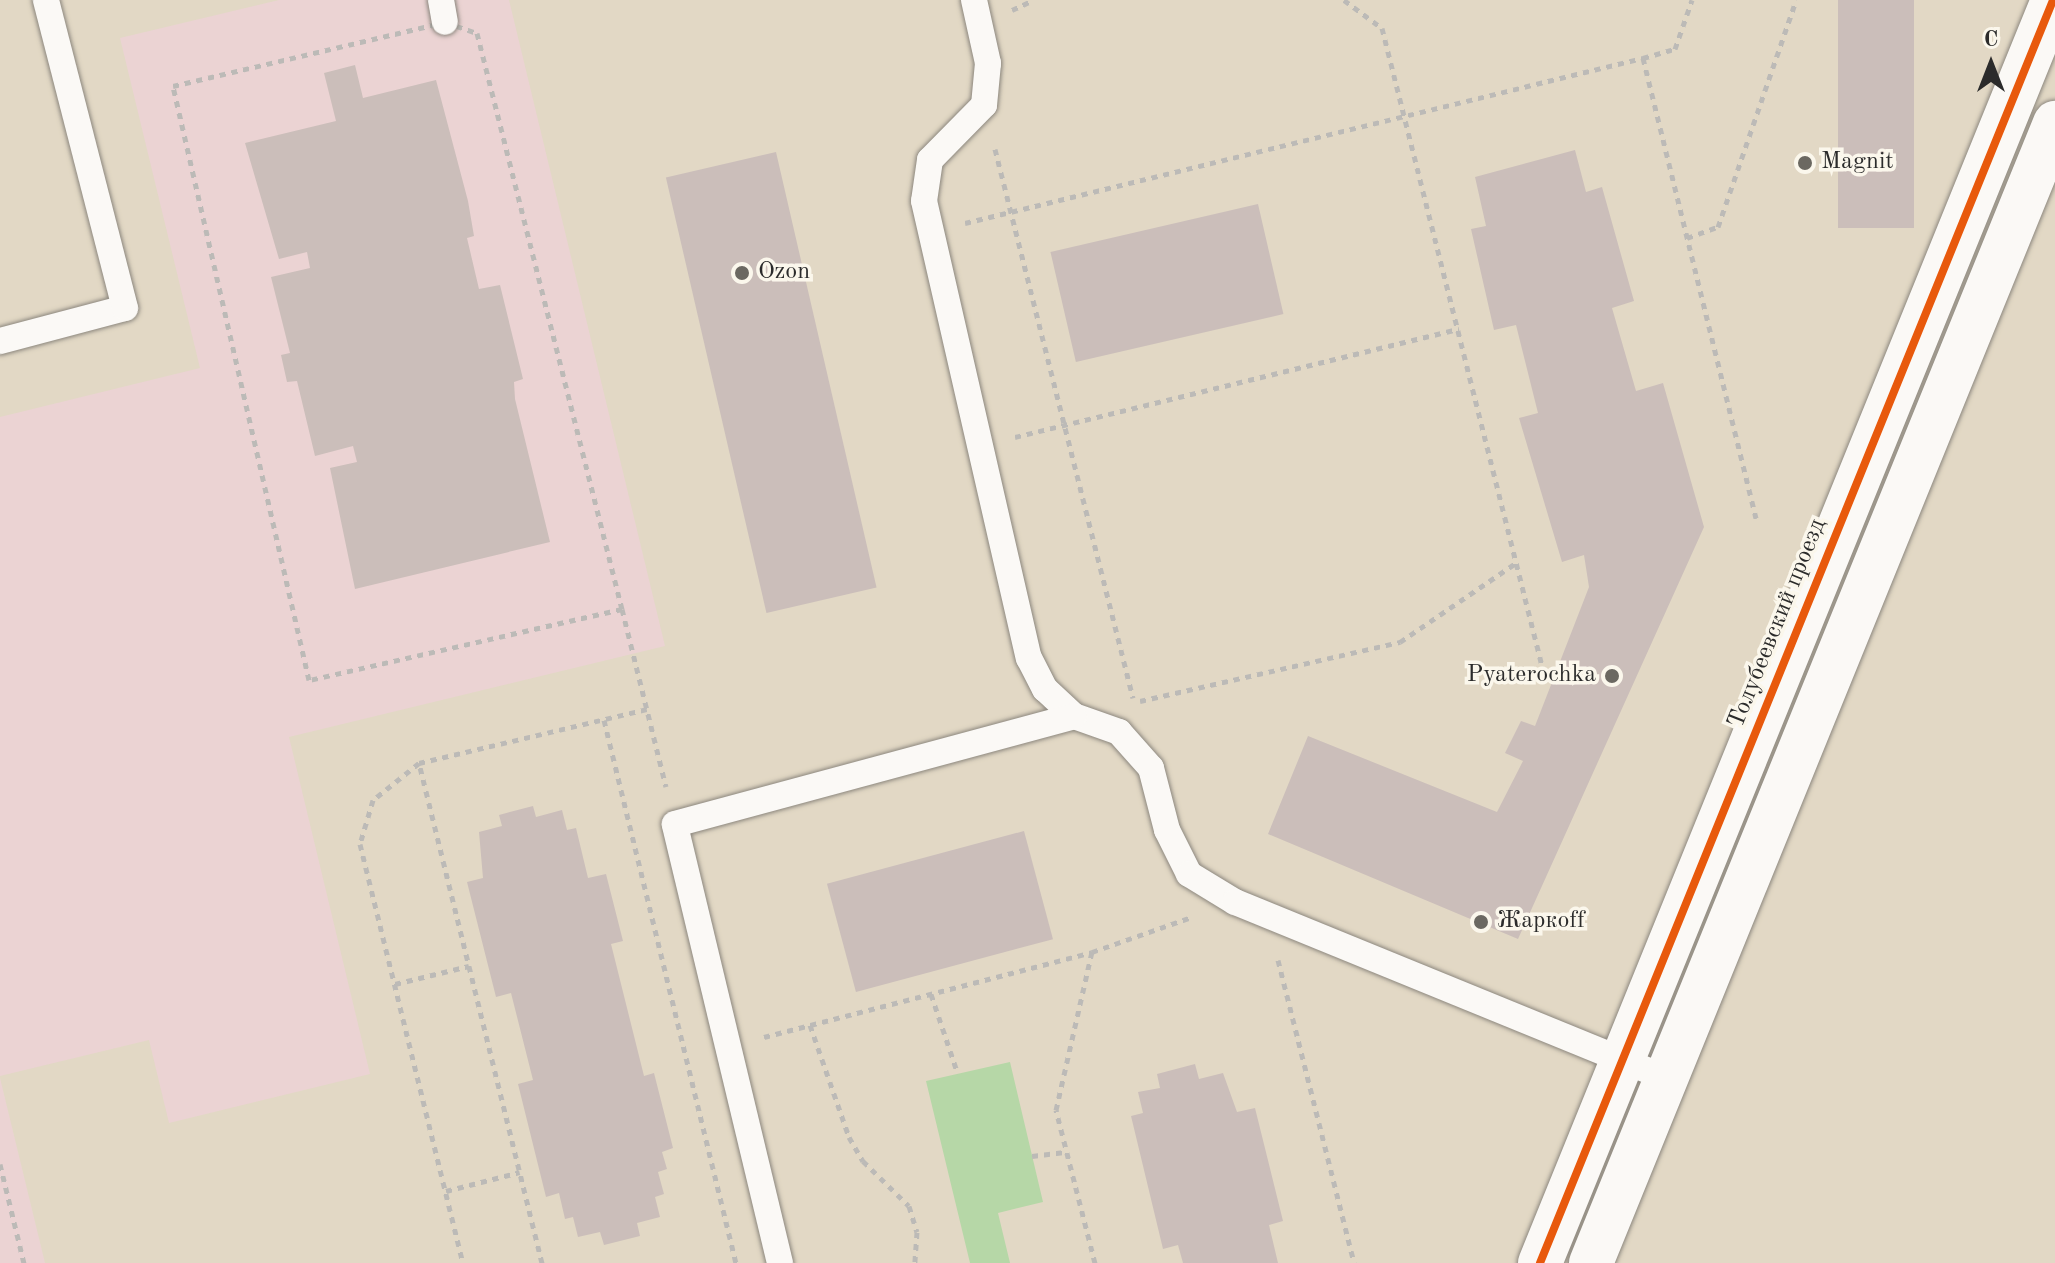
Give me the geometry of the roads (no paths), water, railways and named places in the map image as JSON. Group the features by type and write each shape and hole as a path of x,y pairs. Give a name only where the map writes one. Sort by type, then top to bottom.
{"street":[{"name":"Толубеевский проезд","path":"1540,1263 2053,0"},
{"path":"1591,1263 2055,123"}],"lane":[{"path":"0,341 125,308 46,0"},
{"path":"974,0 988,63 984,105 930,160 924,201 1029,658 1045,689 1074,716 1119,732 1151,768 1167,830 1189,874 1235,902 1667,1078"},
{"path":"780,1263 675,824 1074,716"}],"place":[{"name":"Magnit","path":"1805,163"},
{"name":"Ozon","path":"742,273"},
{"name":"Pyaterochka","path":"1612,676"},
{"name":"Жаркoff","path":"1481,922"}]}
